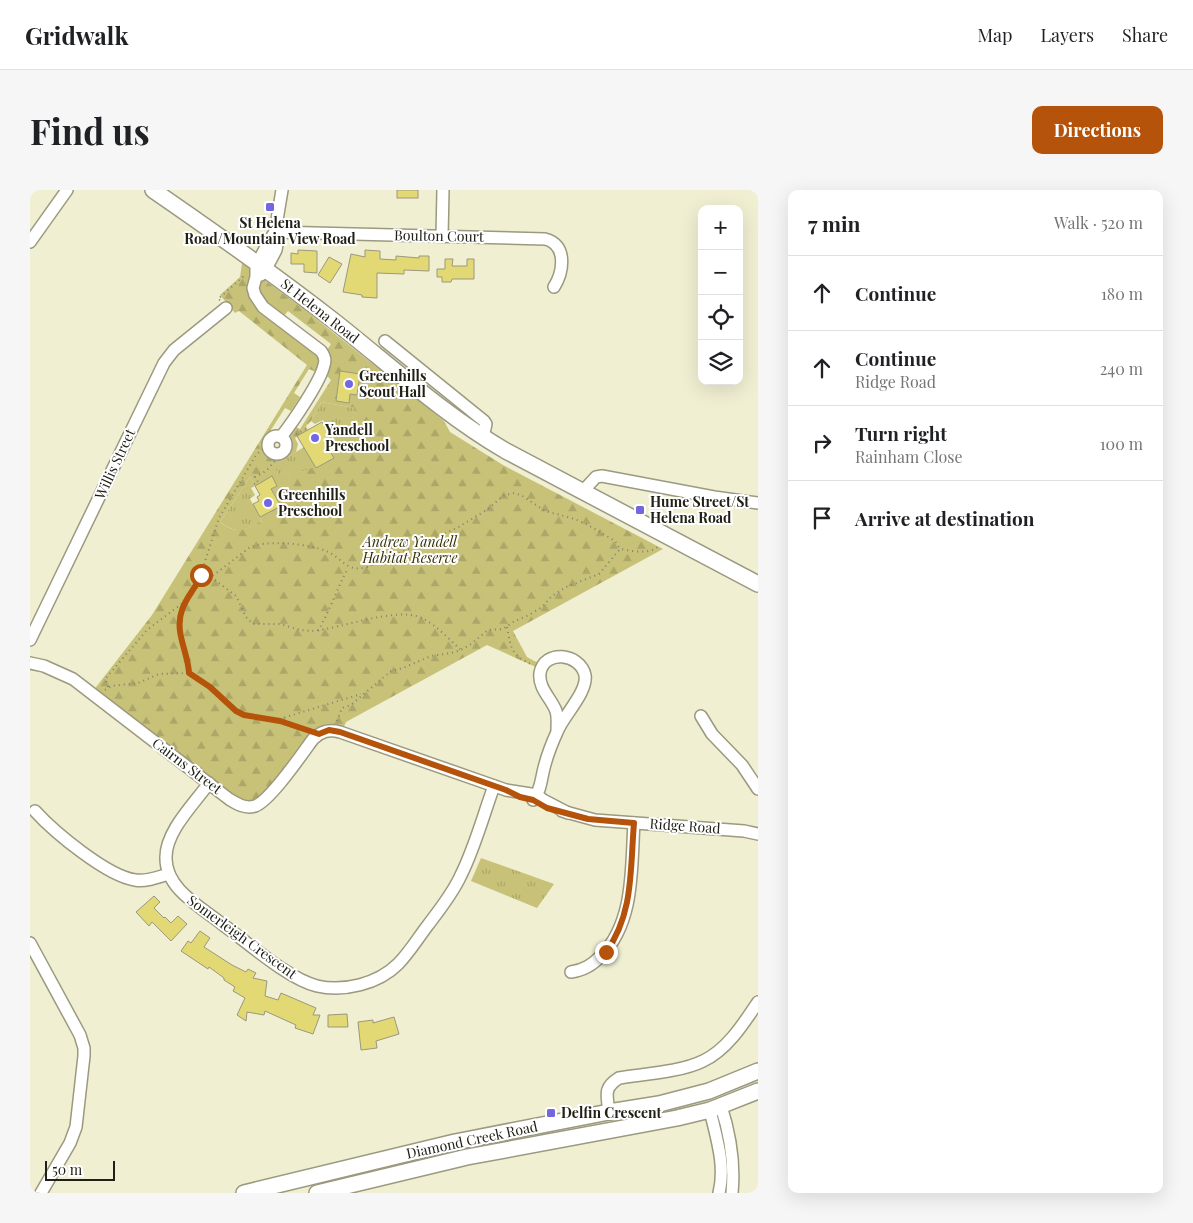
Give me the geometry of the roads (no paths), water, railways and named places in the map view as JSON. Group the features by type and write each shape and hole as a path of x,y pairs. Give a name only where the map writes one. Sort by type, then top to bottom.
{"main road":[{"name":"St Helena Road","path":"153,190 257,270 335,322 437,404 483,437 506,451 758,584"},
{"name":"Diamond Creek Road","path":"244,1193 455,1142 659,1104 709,1091 758,1071"},
{"path":"709,1091 715,1108"},
{"name":"Diamond Creek Road","path":"317,1193 467,1157 676,1118 715,1108 758,1091"},
{"path":"610,1112 612,1129"}],"street":[{"path":"30,242 67,190"},
{"path":"268,445 271,438 277,436 288,437 324,367 325,360 320,351 258,302 253,288 257,270 275,232 282,190"},
{"path":"442,236 443,190"},
{"name":"Boulton Court","path":"275,232 551,240 561,252 561,271 554,286"},
{"name":"Willis Street","path":"30,640 164,363 174,350 226,308"},
{"path":"385,341 484,422 486,424 483,437"},
{"path":"583,491 596,477 602,476 714,497 758,503"},
{"path":"534,796 557,730 585,682 582,668 577,662 568,657 558,657 549,660 541,669 540,675 542,686 557,715 557,730"},
{"name":"Cairns Street","path":"30,663 64,674 241,806 249,807 258,804 269,796 327,731"},
{"path":"700,716 712,734 742,765 758,788"},
{"name":"Ridge Road","path":"327,731 506,790 520,797 534,796 547,808 595,820 744,831 758,834"},
{"path":"35,811 50,827 100,865 118,875 142,881 169,874 166,858 170,839 175,829 209,783"},
{"name":"Somerleigh Crescent","path":"169,874 185,895 291,974 306,982 324,987 337,988 360,985 384,975 398,964 449,896 468,860 494,786"},
{"path":"571,972 584,969 599,958 611,944 620,928 629,890 634,823"},
{"name":"Ridge Road","path":"744,831 758,829"},
{"path":"30,943 80,1035 84,1048 77,1121 73,1136 40,1193"},
{"path":"610,1112 607,1091 611,1083 620,1078 686,1067 703,1061 727,1042 758,1002"},
{"path":"715,1108 723,1138 733,1162 732,1193"},
{"path":"719,1193 723,1138"}],"place":[{"name":"St Helena Road/Mountain View Road","path":"270,207"},
{"name":"Greenhills Scout Hall","path":"349,384"},
{"name":"Yandell Preschool","path":"315,438"},
{"name":"Greenhills Preschool","path":"268,503"},
{"name":"Hume Street/St Helena Road","path":"640,510"},
{"name":"Delfin Crescent","path":"551,1113"}],"park label":[{"name":"Andrew Yandell Habitat Reserve","path":"410,550"}]}
